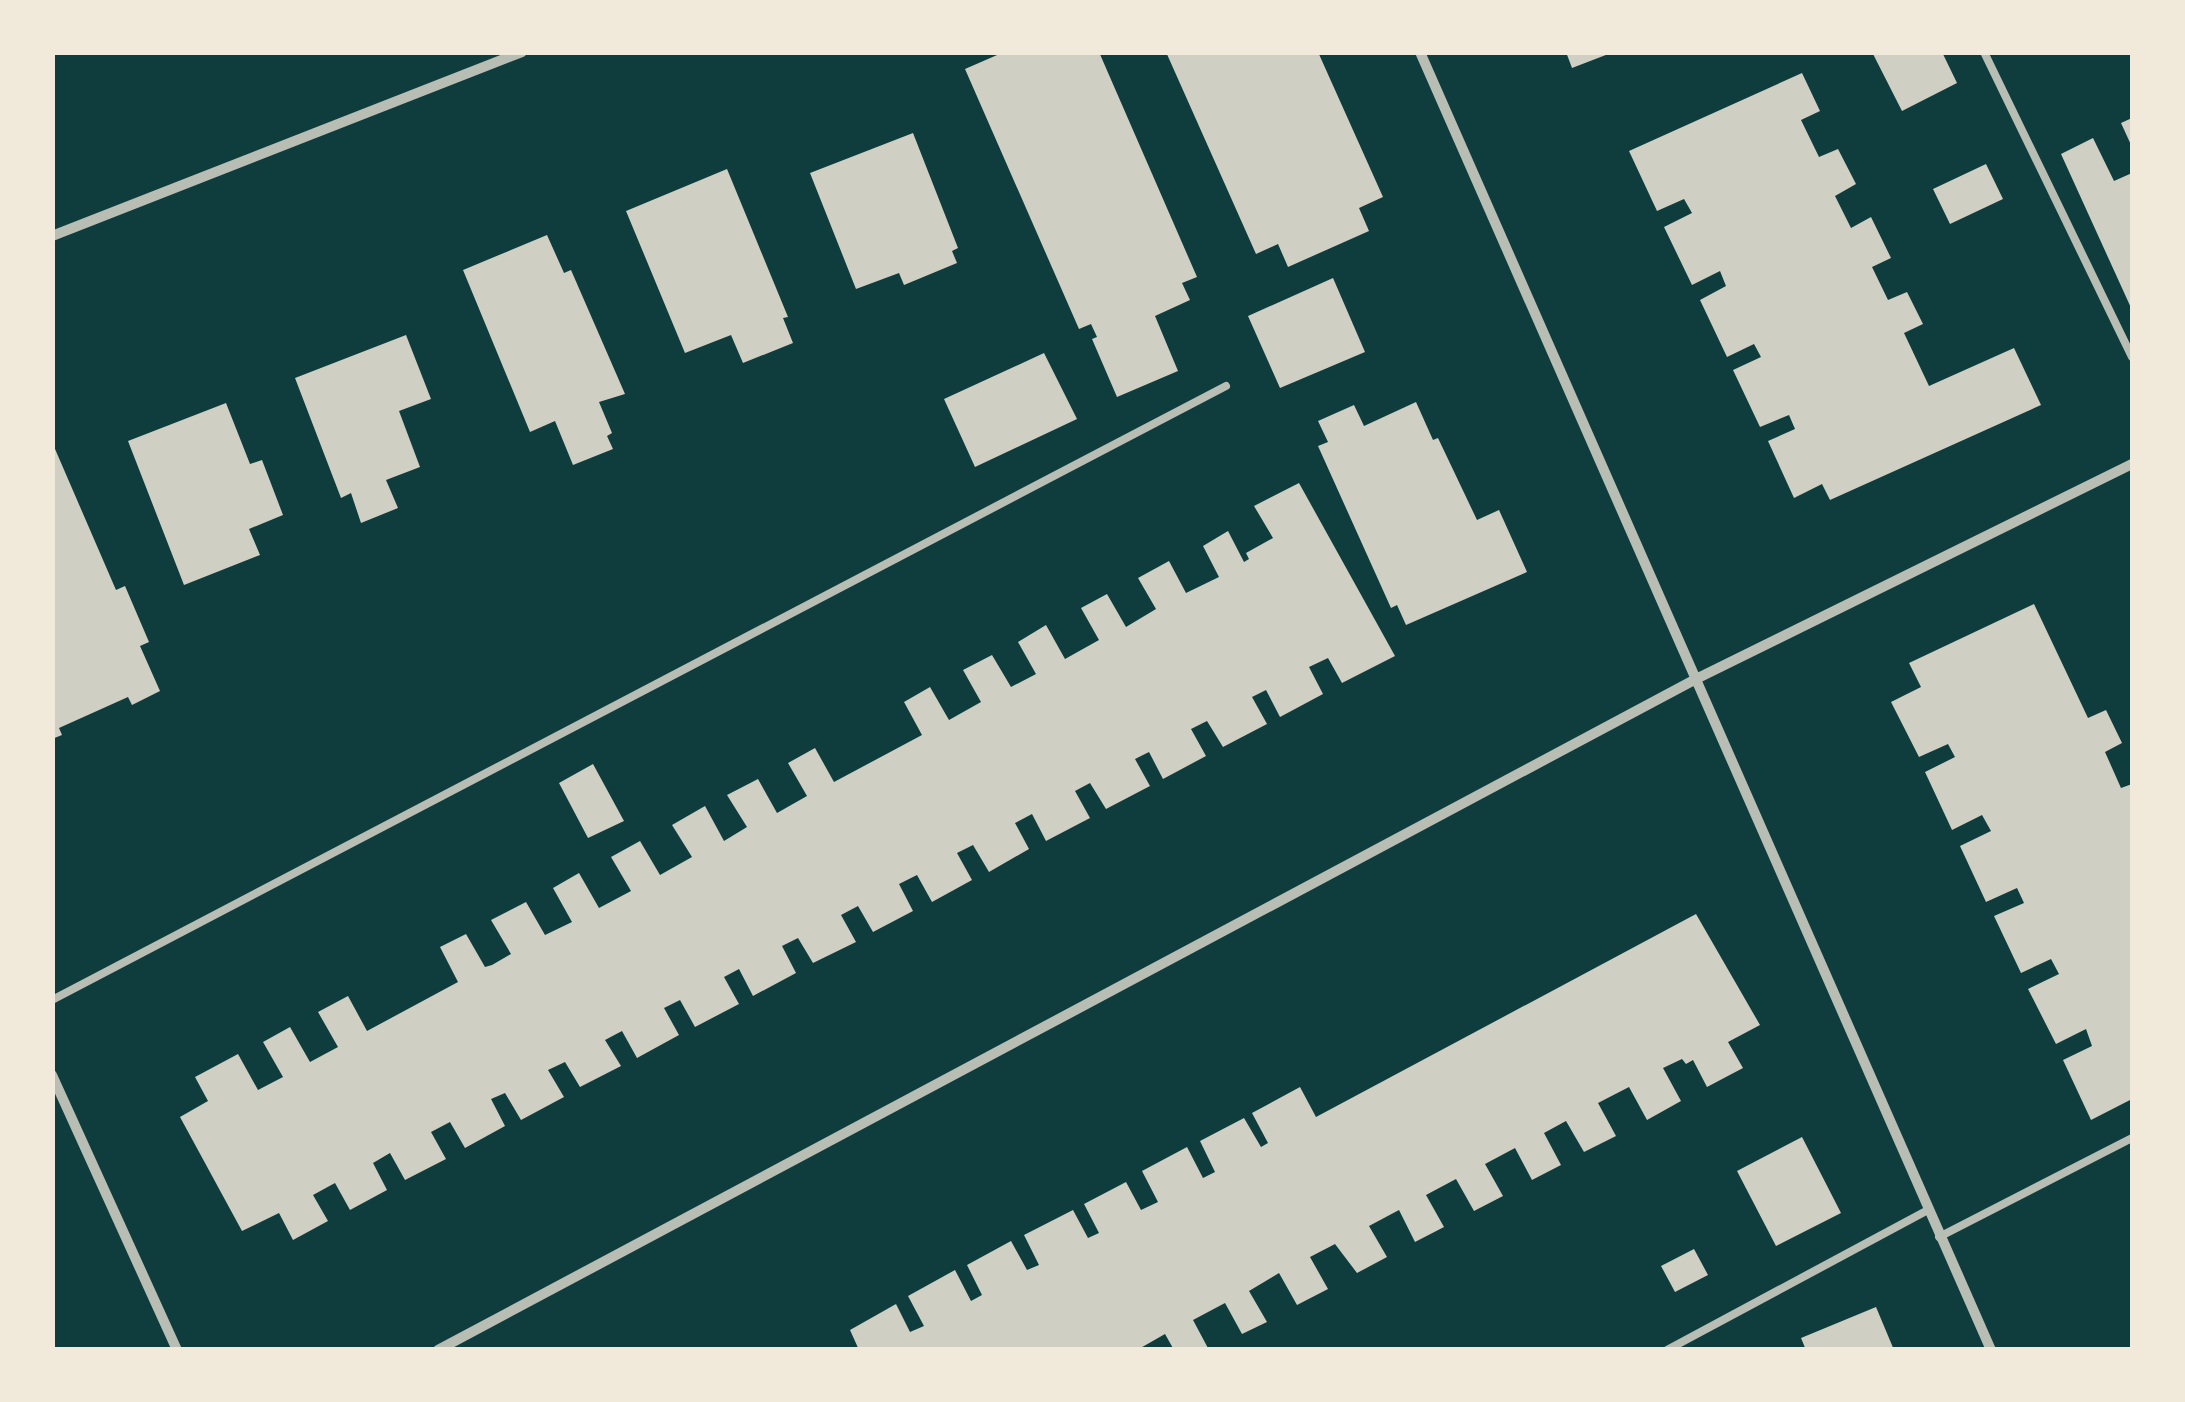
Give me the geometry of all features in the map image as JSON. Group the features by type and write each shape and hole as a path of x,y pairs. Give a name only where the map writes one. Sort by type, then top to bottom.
{"street":[{"path":"52,236 522,52"},
{"path":"1420,52 1990,1350"},
{"path":"438,1350 1696,679 2132,464"},
{"path":"52,1075 176,1350"}],"lane":[{"path":"1984,52 2132,357"},
{"path":"52,1000 1226,386"},
{"path":"1940,1237 2132,1138"},
{"path":"1667,1350 1928,1210"}],"building":[{"path":"1004,52 1099,52 1197,277 1182,283 1190,300 1155,316 1178,371 1117,397 1092,339 1097,337 1091,324 1079,329 965,69"},
{"path":"1166,52 1318,52 1383,197 1359,208 1369,231 1288,267 1278,244 1256,254"},
{"path":"1566,52 1611,52 1611,53 1572,68"},
{"path":"1872,52 1942,52 1957,83 1902,111"},
{"path":"1802,73 1820,111 1801,120 1819,157 1838,149 1856,184 1835,196 1851,228 1871,217 1891,258 1872,267 1888,300 1907,292 1923,324 1904,333 1929,386 2014,348 2041,405 1830,500 1822,484 1794,498 1768,441 1795,429 1789,415 1760,427 1733,370 1761,357 1754,344 1727,357 1700,300 1726,286 1720,271 1692,285 1664,227 1692,213 1684,199 1657,211 1629,151"},
{"path":"2132,118 2132,147 2121,123"},
{"path":"913,133 958,248 952,251 957,263 904,285 899,273 856,289 810,173"},
{"path":"2093,138 2114,181 2132,173 2132,310 2061,154"},
{"path":"1986,164 2003,199 1950,224 1933,189"},
{"path":"727,169 788,317 783,318 793,343 743,363 731,335 685,353 626,211"},
{"path":"547,235 564,273 571,270 625,394 599,402 612,433 607,436 613,449 573,465 555,421 530,432 463,270"},
{"path":"1333,278 1365,352 1280,388 1248,316"},
{"path":"406,335 431,399 399,411 420,467 386,480 398,508 361,523 351,493 341,498 295,378"},
{"path":"1044,353 1077,419 975,467 944,399"},
{"path":"1416,402 1433,440 1438,438 1477,520 1499,510 1527,572 1406,625 1397,605 1391,608 1318,446 1328,442 1318,421 1354,405 1364,426"},
{"path":"226,403 250,464 262,460 283,515 249,529 260,555 184,585 128,441"},
{"path":"52,442 116,590 125,586 149,642 140,646 160,691 132,705 128,697 59,728 62,735 52,739"},
{"path":"1299,483 1395,656 1342,683 1328,658 1309,667 1323,694 1280,717 1266,690 1252,697 1267,724 1223,747 1207,721 1191,729 1206,756 1163,779 1149,752 1135,759 1150,786 1106,809 1090,783 1075,791 1090,818 1046,841 1032,814 1015,823 1029,849 989,872 973,845 957,853 972,880 932,902 917,875 899,884 913,911 873,932 858,906 841,915 856,942 813,963 798,938 782,946 796,973 753,996 739,969 724,977 739,1004 695,1027 680,1000 664,1008 679,1035 637,1058 622,1031 605,1040 621,1066 580,1087 565,1062 548,1070 564,1097 521,1120 505,1093 491,1099 505,1126 465,1148 450,1122 431,1132 446,1159 405,1180 390,1153 373,1163 387,1190 350,1210 335,1183 313,1195 328,1221 293,1240 279,1213 242,1231 180,1117 208,1101 195,1077 238,1054 258,1090 283,1077 263,1042 290,1027 310,1062 338,1047 318,1012 348,996 367,1031 458,982 440,947 466,934 485,967 492,965 511,954 491,920 526,902 545,935 572,922 553,888 579,873 599,908 631,891 611,857 640,841 660,875 692,857 672,825 705,806 724,841 747,827 727,795 758,779 777,813 807,796 788,763 815,748 834,782 922,735 904,702 930,687 949,720 981,702 963,670 992,655 1011,687 1036,674 1018,642 1046,625 1065,659 1099,640 1081,608 1107,594 1126,627 1156,609 1138,578 1169,561 1186,593 1219,577 1203,546 1228,531 1244,562 1249,559 1246,553 1273,538 1254,506"},
{"path":"2034,604 2088,718 2106,710 2122,743 2105,752 2121,788 2132,784 2132,1099 2091,1120 2063,1060 2092,1046 2086,1029 2056,1044 2028,989 2059,974 2051,959 2021,973 1994,916 2024,903 2017,888 1986,902 1960,846 1991,831 1982,815 1952,830 1925,772 1955,757 1948,744 1919,757 1891,702 1921,687 1909,663"},
{"path":"593,764 624,821 588,838 559,783"},
{"path":"1696,914 1760,1025 1728,1042 1743,1068 1707,1087 1693,1060 1686,1064 1682,1059 1663,1068 1681,1101 1647,1120 1629,1087 1598,1103 1616,1136 1584,1152 1566,1121 1544,1133 1561,1165 1532,1180 1515,1148 1485,1164 1503,1196 1474,1211 1456,1179 1426,1195 1444,1227 1415,1242 1399,1210 1369,1226 1387,1257 1357,1273 1335,1244 1310,1257 1328,1289 1297,1305 1279,1273 1249,1291 1267,1322 1242,1334 1225,1303 1193,1320 1209,1350 1174,1350 1165,1334 1137,1350 859,1350 850,1330 896,1304 910,1332 924,1326 908,1296 955,1270 971,1301 982,1295 967,1265 1011,1241 1027,1270 1039,1265 1024,1235 1073,1210 1088,1238 1099,1233 1084,1204 1126,1182 1141,1210 1158,1202 1142,1171 1187,1147 1203,1178 1215,1172 1200,1141 1244,1118 1261,1147 1268,1143 1252,1113 1300,1087 1316,1117"},
{"path":"1802,1137 1841,1213 1776,1246 1737,1171"},
{"path":"1694,1249 1708,1275 1675,1292 1661,1266"},
{"path":"1876,1307 1894,1350 1806,1350 1801,1338"}]}
